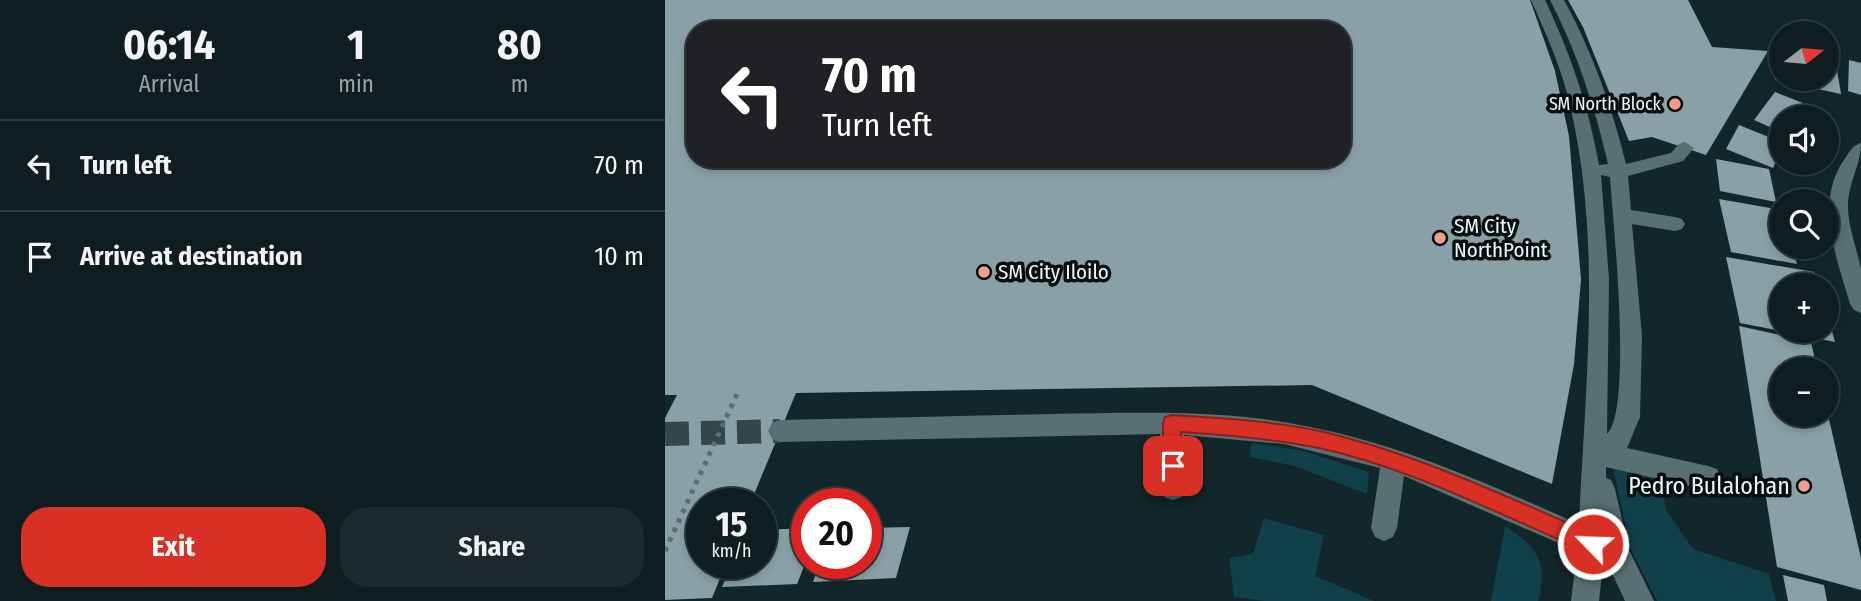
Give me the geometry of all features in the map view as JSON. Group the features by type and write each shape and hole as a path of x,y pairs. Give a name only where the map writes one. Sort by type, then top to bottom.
{"lane":[{"path":"1538,0 1567,70 1592,164 1598,229 1600,323 1593,544 1585,601"},
{"path":"1557,0 1591,79 1618,167 1623,216 1630,336 1628,417 1618,441 1594,453"},
{"path":"1592,164 1618,167 1677,157 1678,146"},
{"path":"1861,149 1843,174 1837,196 1838,217 1861,304"},
{"path":"1623,216 1675,224"},
{"path":"780,431 1172,423 1319,440 1442,478 1593,544"},
{"path":"1172,423 1173,488"},
{"path":"1594,453 1708,478"},
{"path":"1594,453 1616,553 1640,601"},
{"path":"1384,528 1394,461"}],"path":[{"path":"665,551 737,394"}],"shaded area":[{"path":"1251,443 1300,450 1369,472 1367,494 1295,466 1250,457"},
{"path":"1613,468 1659,477 1666,510 1693,549 1769,574 1776,601 1657,601 1631,550"},
{"path":"1264,518 1324,535 1315,576 1374,601 1264,601 1234,597 1229,558 1253,554"},
{"path":"1505,526 1526,542 1538,558 1542,576 1538,601 1491,601"}],"building":[{"path":"665,0 1530,0 1555,71 1569,136 1581,279 1574,364 1552,484 1312,385 796,393 757,488 686,488 686,579 720,579 712,598 665,600 665,418 677,395 665,395"},
{"name":"SM North Block","path":"1568,0 1688,0 1712,47 1768,51 1706,155 1652,137 1629,141 1583,27"},
{"path":"1849,60 1861,63 1861,95 1848,91"},
{"path":"1775,92 1808,105 1769,105 1769,127 1754,120"},
{"path":"1739,125 1769,137 1769,166 1726,149"},
{"path":"1716,159 1769,169 1773,189 1769,189 1769,201 1720,191"},
{"path":"1719,199 1769,208 1769,259 1731,252"},
{"path":"1726,257 1814,272 1769,273 1769,329 1740,323"},
{"path":"1770,259 1796,259 1797,264"},
{"name":"Pedro Bulalohan","path":"1739,326 1769,333 1769,343 1811,343 1814,357 1769,357 1769,427 1831,427 1861,558 1861,590 1777,567"},
{"path":"910,527 896,578 882,579 882,528"},
{"path":"777,529 791,529 791,579 799,579 797,584 722,587 725,579 777,579"},
{"path":"1783,575 1824,585 1827,601 1788,601"},
{"path":"814,579 875,579 813,582"}],"tunnel":[{"path":"665,434 780,431"}],"place":[{"name":"SM North Block","path":"1675,104"},
{"name":"SM City NorthPoint","path":"1440,238"},
{"name":"SM City Iloilo","path":"984,272"},
{"name":"Pedro Bulalohan","path":"1804,486"}],"route":[{"path":"1173,466 1172,423 1319,440 1442,478 1593,544"}]}
